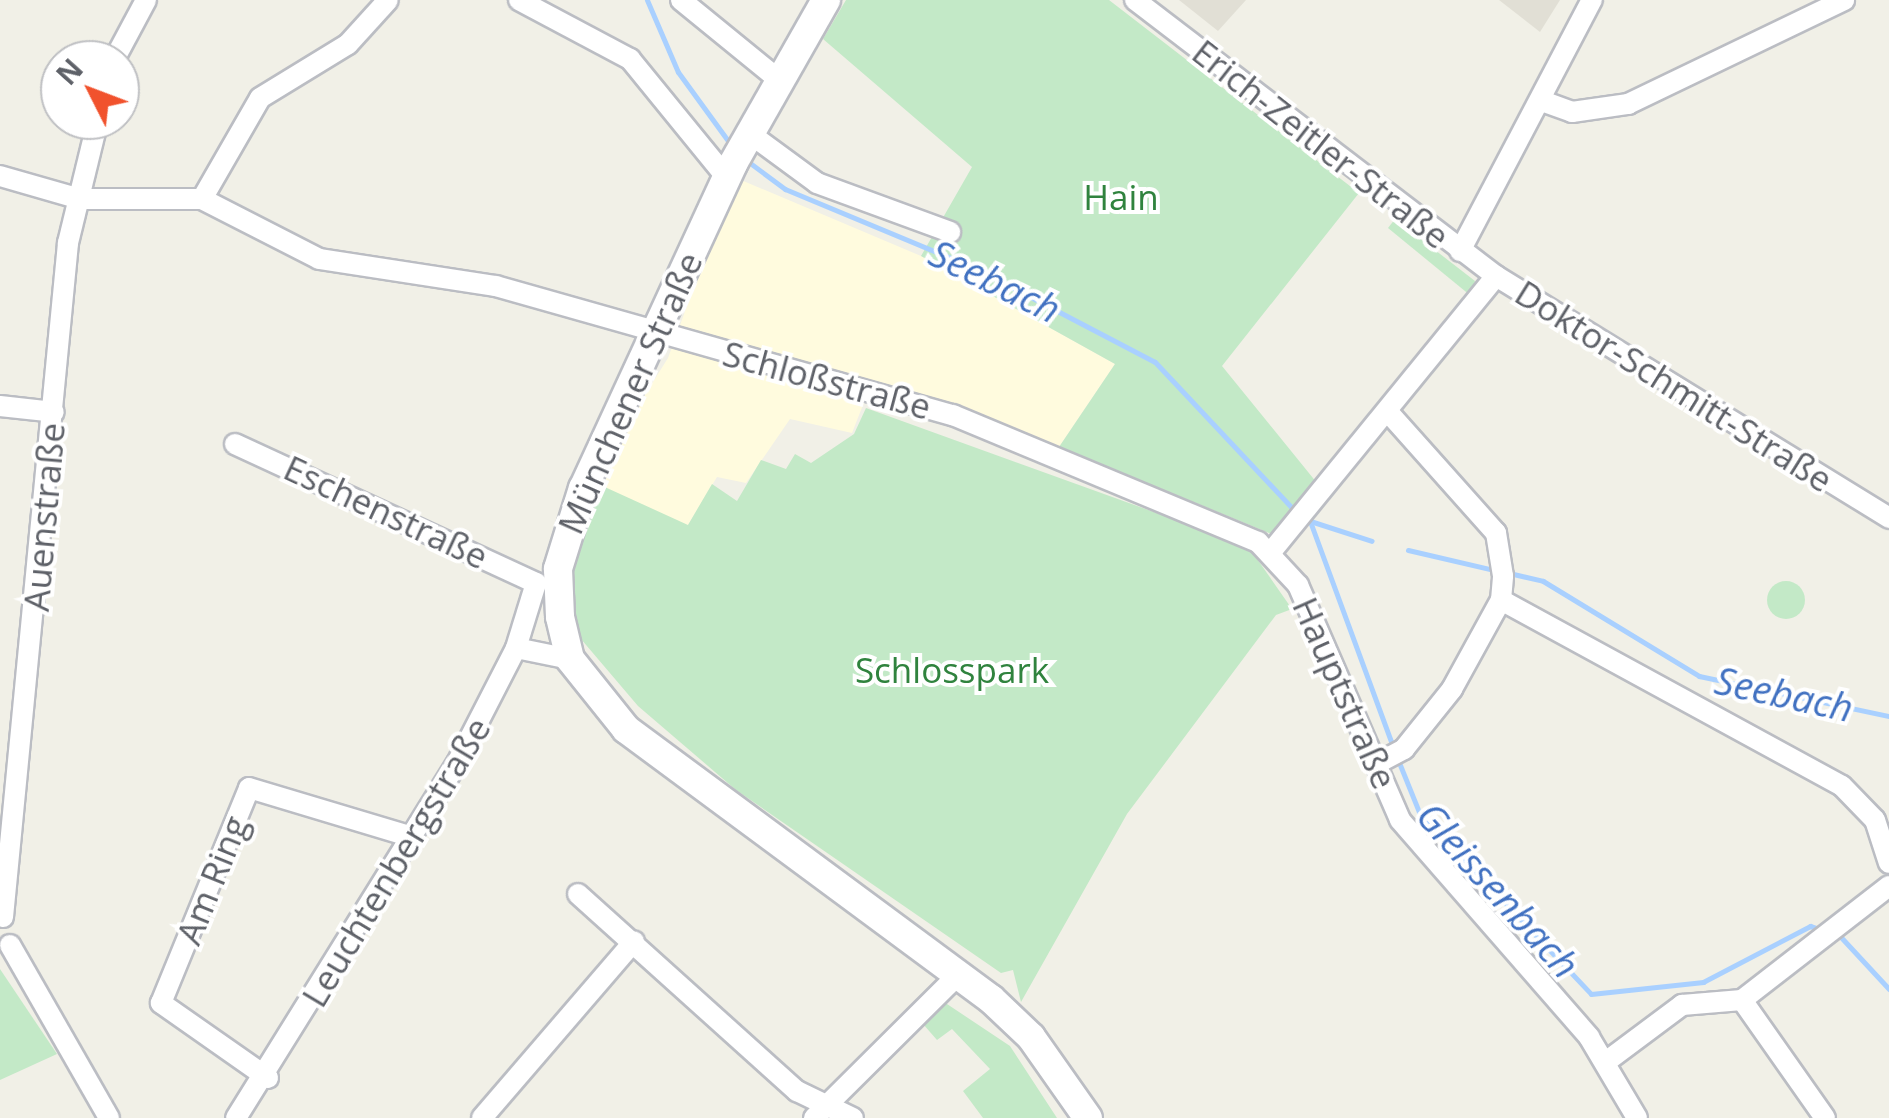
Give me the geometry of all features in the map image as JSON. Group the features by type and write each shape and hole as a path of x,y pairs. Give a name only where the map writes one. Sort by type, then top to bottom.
{"main road":[{"name":"Münchener Straße","path":"826,0 738,154 583,488 547,576 570,659 599,701 690,785 958,974 1031,1037 1088,1118"}],"street":[{"path":"125,40 146,0"},
{"path":"202,200 260,98 348,44 388,0"},
{"path":"519,0 630,60 738,154 950,232"},
{"path":"681,0 779,80"},
{"name":"Erich-Zeitler-Straße","path":"1135,0 1460,251"},
{"path":"1460,251 1592,0"},
{"path":"1542,101 1572,112 1628,104 1844,0"},
{"name":"Auenstraße","path":"5,947 16,932 2,918 54,412 80,199 93,140"},
{"name":"Schloßstraße","path":"0,176 80,199 202,200 319,260 496,286 954,416 1277,545"},
{"name":"Doktor-Schmitt-Straße","path":"1460,251 1889,518"},
{"path":"1277,545 1389,413 1496,276"},
{"path":"0,406 54,412"},
{"path":"1387,759 1452,690 1502,600 1503,570 1496,533 1389,413"},
{"name":"Eschenstraße","path":"236,444 547,576"},
{"name":"Hauptstraße","path":"1277,545 1387,759 1400,820 1440,873 1608,1061 1636,1118"},
{"path":"547,576 516,648 570,659"},
{"path":"1502,600 1842,786 1875,820 1889,863"},
{"name":"Leuchtenbergstraße","path":"236,1118 268,1078 406,834 457,764 516,648"},
{"name":"Am Ring","path":"268,1078 161,1003 248,788 406,834"},
{"path":"1608,1061 1682,1005 1742,1000 1889,886"},
{"path":"578,894 798,1092 832,1104 852,1118"},
{"path":"482,1118 634,941"},
{"path":"5,947 109,1118"},
{"path":"814,1118 958,974"},
{"path":"1742,1000 1825,1118"}],"shaded area":[{"path":"1179,0 1246,0 1218,31"},
{"path":"1499,0 1560,0 1540,32"},
{"path":"734,177 921,256 1115,364 1059,447 872,382 852,433 790,419 746,483 717,477 688,525 571,546 595,474 668,358"}],"green space":[{"name":"Hain","path":"846,0 1109,0 1359,193 1222,366 1317,483 1274,535 1059,447 1115,364 921,256 972,167 823,39"},
{"path":"1395,219 1475,281 1471,296 1388,228"},
{"name":"Schlosspark","path":"866,408 1248,546 1292,609 1276,615 1127,814 1021,1002 1013,970 1001,973 736,790 638,706 575,632 568,569 596,483 688,525 712,484 737,501 761,460 786,469 795,454 811,463 854,434"},
{"path":"1786,581 1799,587 1805,600 1799,613 1786,619 1773,613 1767,600 1773,587"},
{"path":"0,969 57,1054 0,1080"},
{"path":"944,1002 1010,1046 1057,1118 983,1118 963,1091 990,1069 952,1029 937,1040 923,1024"}],"waterway":[{"path":"647,0 678,72 731,145"},
{"path":"746,160 785,189 975,268 1155,362 1296,512"},
{"name":"Seebach","path":"1304,519 1372,541"},
{"name":"Gleissenbach","path":"1311,524 1394,750"},
{"name":"Seebach","path":"1408,550 1498,571"},
{"name":"Seebach","path":"1509,573 1543,581 1699,676 1889,716"},
{"name":"Gleissenbach","path":"1398,760 1419,812 1591,994 1703,982 1810,926 1822,930"},
{"name":"Gleissenbach","path":"1838,934 1889,989"}]}
